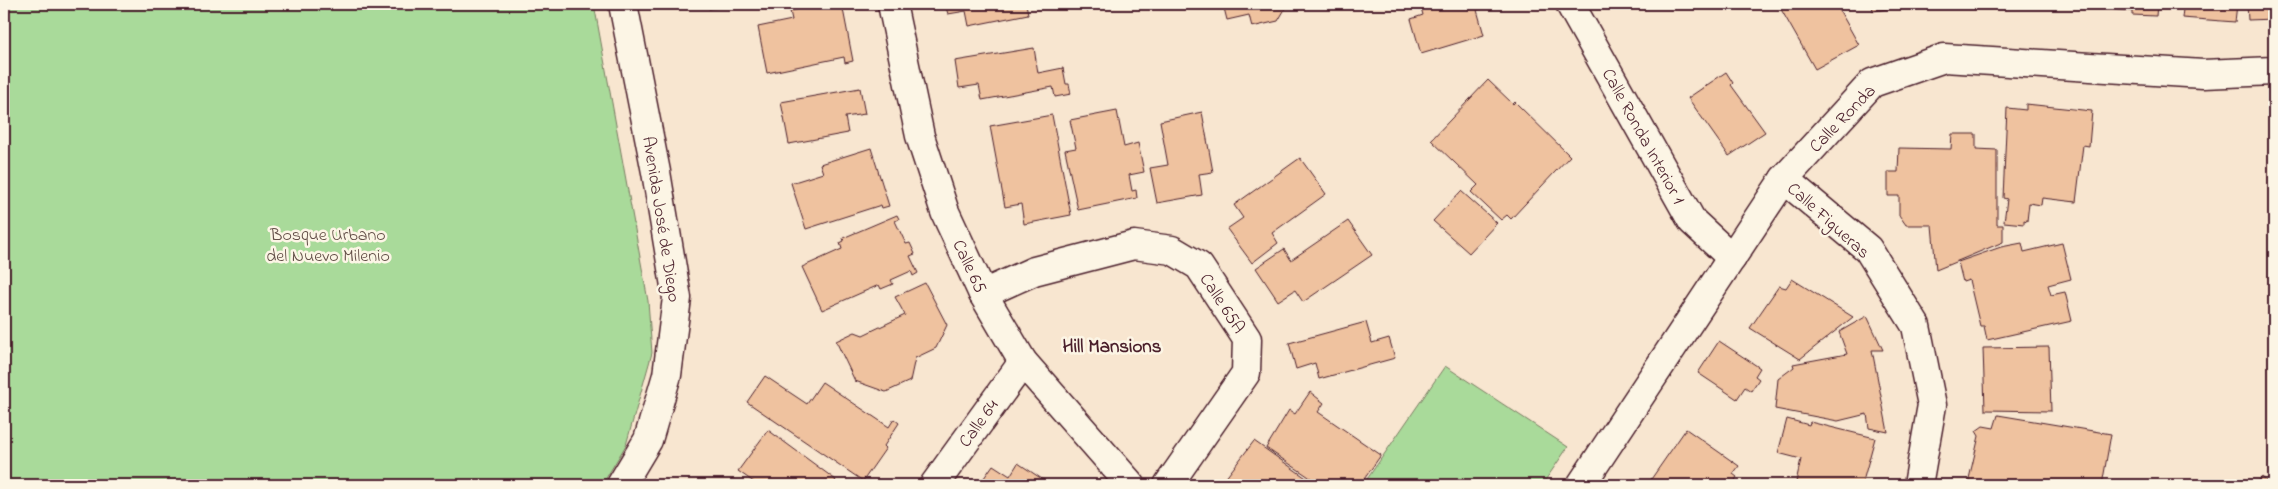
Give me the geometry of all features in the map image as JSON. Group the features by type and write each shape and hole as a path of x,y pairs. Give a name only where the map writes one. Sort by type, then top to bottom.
{"street":[{"name":"Avenida José de Diego","path":"621,485 648,440 665,384 677,298 656,172 623,4"},
{"name":"Calle 65","path":"892,4 920,136 944,212 983,294 1023,362 1131,485"},
{"name":"Calle Ronda Interior 1","path":"1570,4 1692,221 1732,258"},
{"name":"Calle Ronda","path":"1581,485 1784,179 1872,83 1944,58 2203,74 2274,71"},
{"name":"Calle Figueras","path":"1784,179 1868,249 1916,326 1932,405 1918,485"},
{"name":"Calle 65A","path":"983,294 1034,271 1134,245 1172,250 1199,266 1246,339 1246,373 1168,485"},
{"name":"Calle 64","path":"934,485 1023,362"}],"green space":[{"name":"Bosque Urbano del Nuevo Milenio","path":"4,4 594,4 648,301 652,353 626,445 602,485 4,485"},
{"path":"1445,366 1568,447 1542,485 1363,485"}],"building":[{"path":"708,4 738,4 709,9"},
{"path":"825,4 842,4 853,61 845,63 844,57 767,73 758,27 792,20 790,11"},
{"path":"945,4 1026,4 1028,14 969,26 966,11 948,14"},
{"path":"1223,4 1288,4 1278,21 1252,27 1249,15 1227,20"},
{"path":"1420,4 1498,4 1477,10 1484,35 1421,54 1411,19 1423,15"},
{"path":"1778,4 1836,4 1859,45 1815,69"},
{"path":"1872,4 1910,4 1910,6 1873,11"},
{"path":"2093,4 2157,4 2156,16 2132,15 2132,11 2093,8"},
{"path":"2169,4 2237,4 2235,22 2182,18 2183,9 2168,8"},
{"path":"2247,4 2274,4 2274,19 2248,20"},
{"path":"1034,48 1038,73 1063,68 1066,84 1069,84 1071,94 1055,97 1053,87 982,100 979,85 959,88 955,61"},
{"path":"1726,72 1733,83 1731,85 1765,132 1729,156 1688,98"},
{"path":"1488,80 1513,104 1515,102 1570,156 1511,219 1507,215 1501,220 1471,192 1478,185 1431,140"},
{"path":"860,88 865,114 845,117 848,133 789,144 781,102"},
{"path":"2026,104 2092,111 2089,146 2083,145 2076,202 2042,198 2041,205 2029,203 2027,221 2024,220 2024,224 2004,222 2007,199 2003,198 2007,108 2026,110"},
{"path":"1117,111 1124,147 1138,143 1144,172 1129,175 1132,191 1136,190 1137,198 1078,210 1065,150 1076,148 1070,120"},
{"path":"1202,112 1213,172 1199,174 1202,195 1157,203 1150,168 1168,165 1160,121"},
{"path":"1052,115 1071,215 1024,224 1021,204 1005,207 990,126"},
{"path":"1952,134 1976,134 1976,149 1997,150 1997,225 2003,225 2003,242 1936,270 1932,225 1906,225 1899,215 1899,196 1888,196 1888,172 1898,172 1899,148 1951,149"},
{"path":"871,148 889,206 882,208 881,205 806,229 791,183 823,173 820,164"},
{"path":"1300,158 1326,194 1272,233 1278,243 1252,263 1227,229 1243,218 1234,205"},
{"path":"1461,191 1497,223 1469,253 1433,221"},
{"path":"897,215 899,219 895,221 906,244 910,243 915,254 910,256 918,273 913,276 911,271 891,280 893,284 881,289 879,285 822,310 802,267 842,249 840,243 844,241 843,238"},
{"path":"1348,221 1372,255 1303,302 1295,290 1278,301 1256,268 1284,249 1291,260"},
{"path":"2022,243 2024,252 2062,243 2071,279 2048,285 2051,295 2065,292 2072,321 1987,340 1984,326 1980,326 1969,280 1963,282 1958,262 2001,247"},
{"path":"1792,279 1853,317 1800,359 1750,328 1779,286 1786,288"},
{"path":"925,283 947,325 936,348 915,358 910,381 886,392 855,381 836,341 855,332 863,335 905,315 895,297"},
{"path":"1867,316 1883,350 1872,350 1888,432 1869,428 1867,414 1838,421 1775,409 1778,379 1794,367 1793,364 1847,354 1839,332"},
{"path":"1366,322 1372,343 1389,338 1395,358 1319,379 1315,363 1296,369 1289,343"},
{"path":"1719,341 1760,368 1755,376 1759,379 1751,391 1745,387 1737,399 1698,373"},
{"path":"2049,347 2051,411 1985,410 1983,348"},
{"path":"765,376 807,404 822,382 889,427 894,419 899,423 884,446 886,448 863,481 747,402"},
{"path":"1310,392 1324,403 1318,412 1381,455 1360,485 1321,485 1266,448 1289,410 1295,414"},
{"path":"1998,415 2111,434 2102,485 1980,485 1968,483 1979,436 1976,431 1983,426 1994,428"},
{"path":"1787,419 1809,425 1810,422 1875,438 1862,485 1807,485 1796,482 1801,459 1778,453"},
{"path":"1686,429 1739,466 1733,474 1737,477 1732,485 1647,485"},
{"path":"768,430 836,480 832,485 766,485 763,483 758,485 738,471"},
{"path":"1254,441 1316,485 1234,485 1225,479"},
{"path":"1018,463 1051,485 979,485 993,465 1010,476"},
{"path":"2262,477 2271,485 2255,485"}],"district":[{"name":"Hill Mansions","path":"1112,345"}]}
